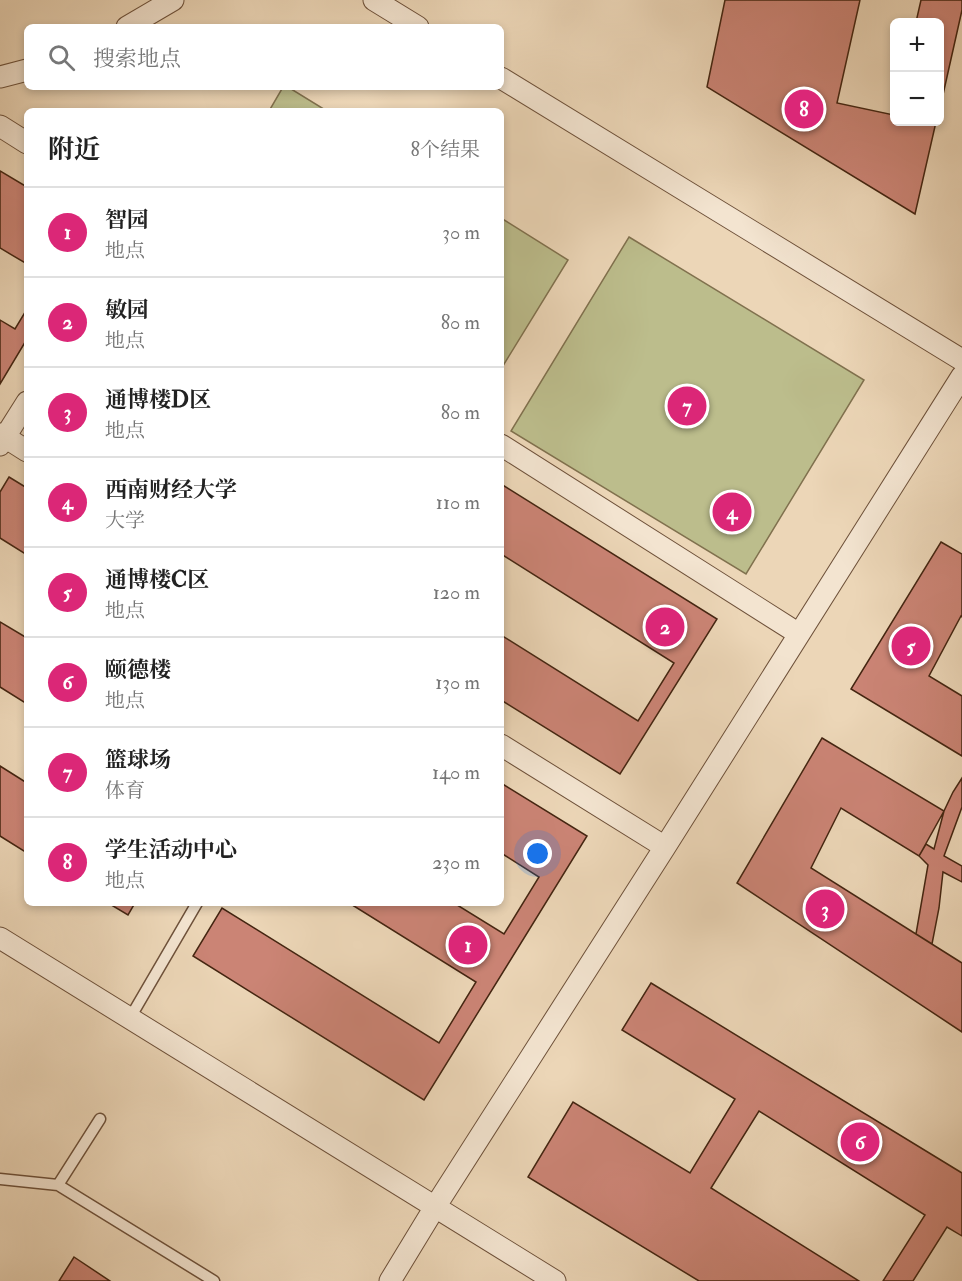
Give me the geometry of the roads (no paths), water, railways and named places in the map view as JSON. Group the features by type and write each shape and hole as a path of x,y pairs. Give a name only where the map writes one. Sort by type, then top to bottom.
{"street":[{"path":"132,24 173,0"},
{"path":"374,0 413,24"},
{"path":"0,77 24,71"},
{"path":"504,80 962,360"},
{"path":"0,126 24,141"},
{"path":"390,1281 962,376"},
{"path":"24,406 2,439 24,450"},
{"path":"504,447 799,634"},
{"path":"504,747 665,847"},
{"path":"0,938 555,1281"}],"lane":[{"path":"130,1018 195,906"},
{"path":"58,1185 100,1119"},
{"path":"0,1179 58,1185 214,1281"}],"place":[{"name":"学生活动中心","path":"804,109"},
{"name":"篮球场","path":"687,406"},
{"name":"西南财经大学","path":"732,512"},
{"name":"敏园","path":"665,627"},
{"name":"通博楼C区","path":"911,646"},
{"name":"通博楼D区","path":"825,909"},
{"name":"智园","path":"468,945"},
{"name":"颐德楼","path":"860,1142"}]}
